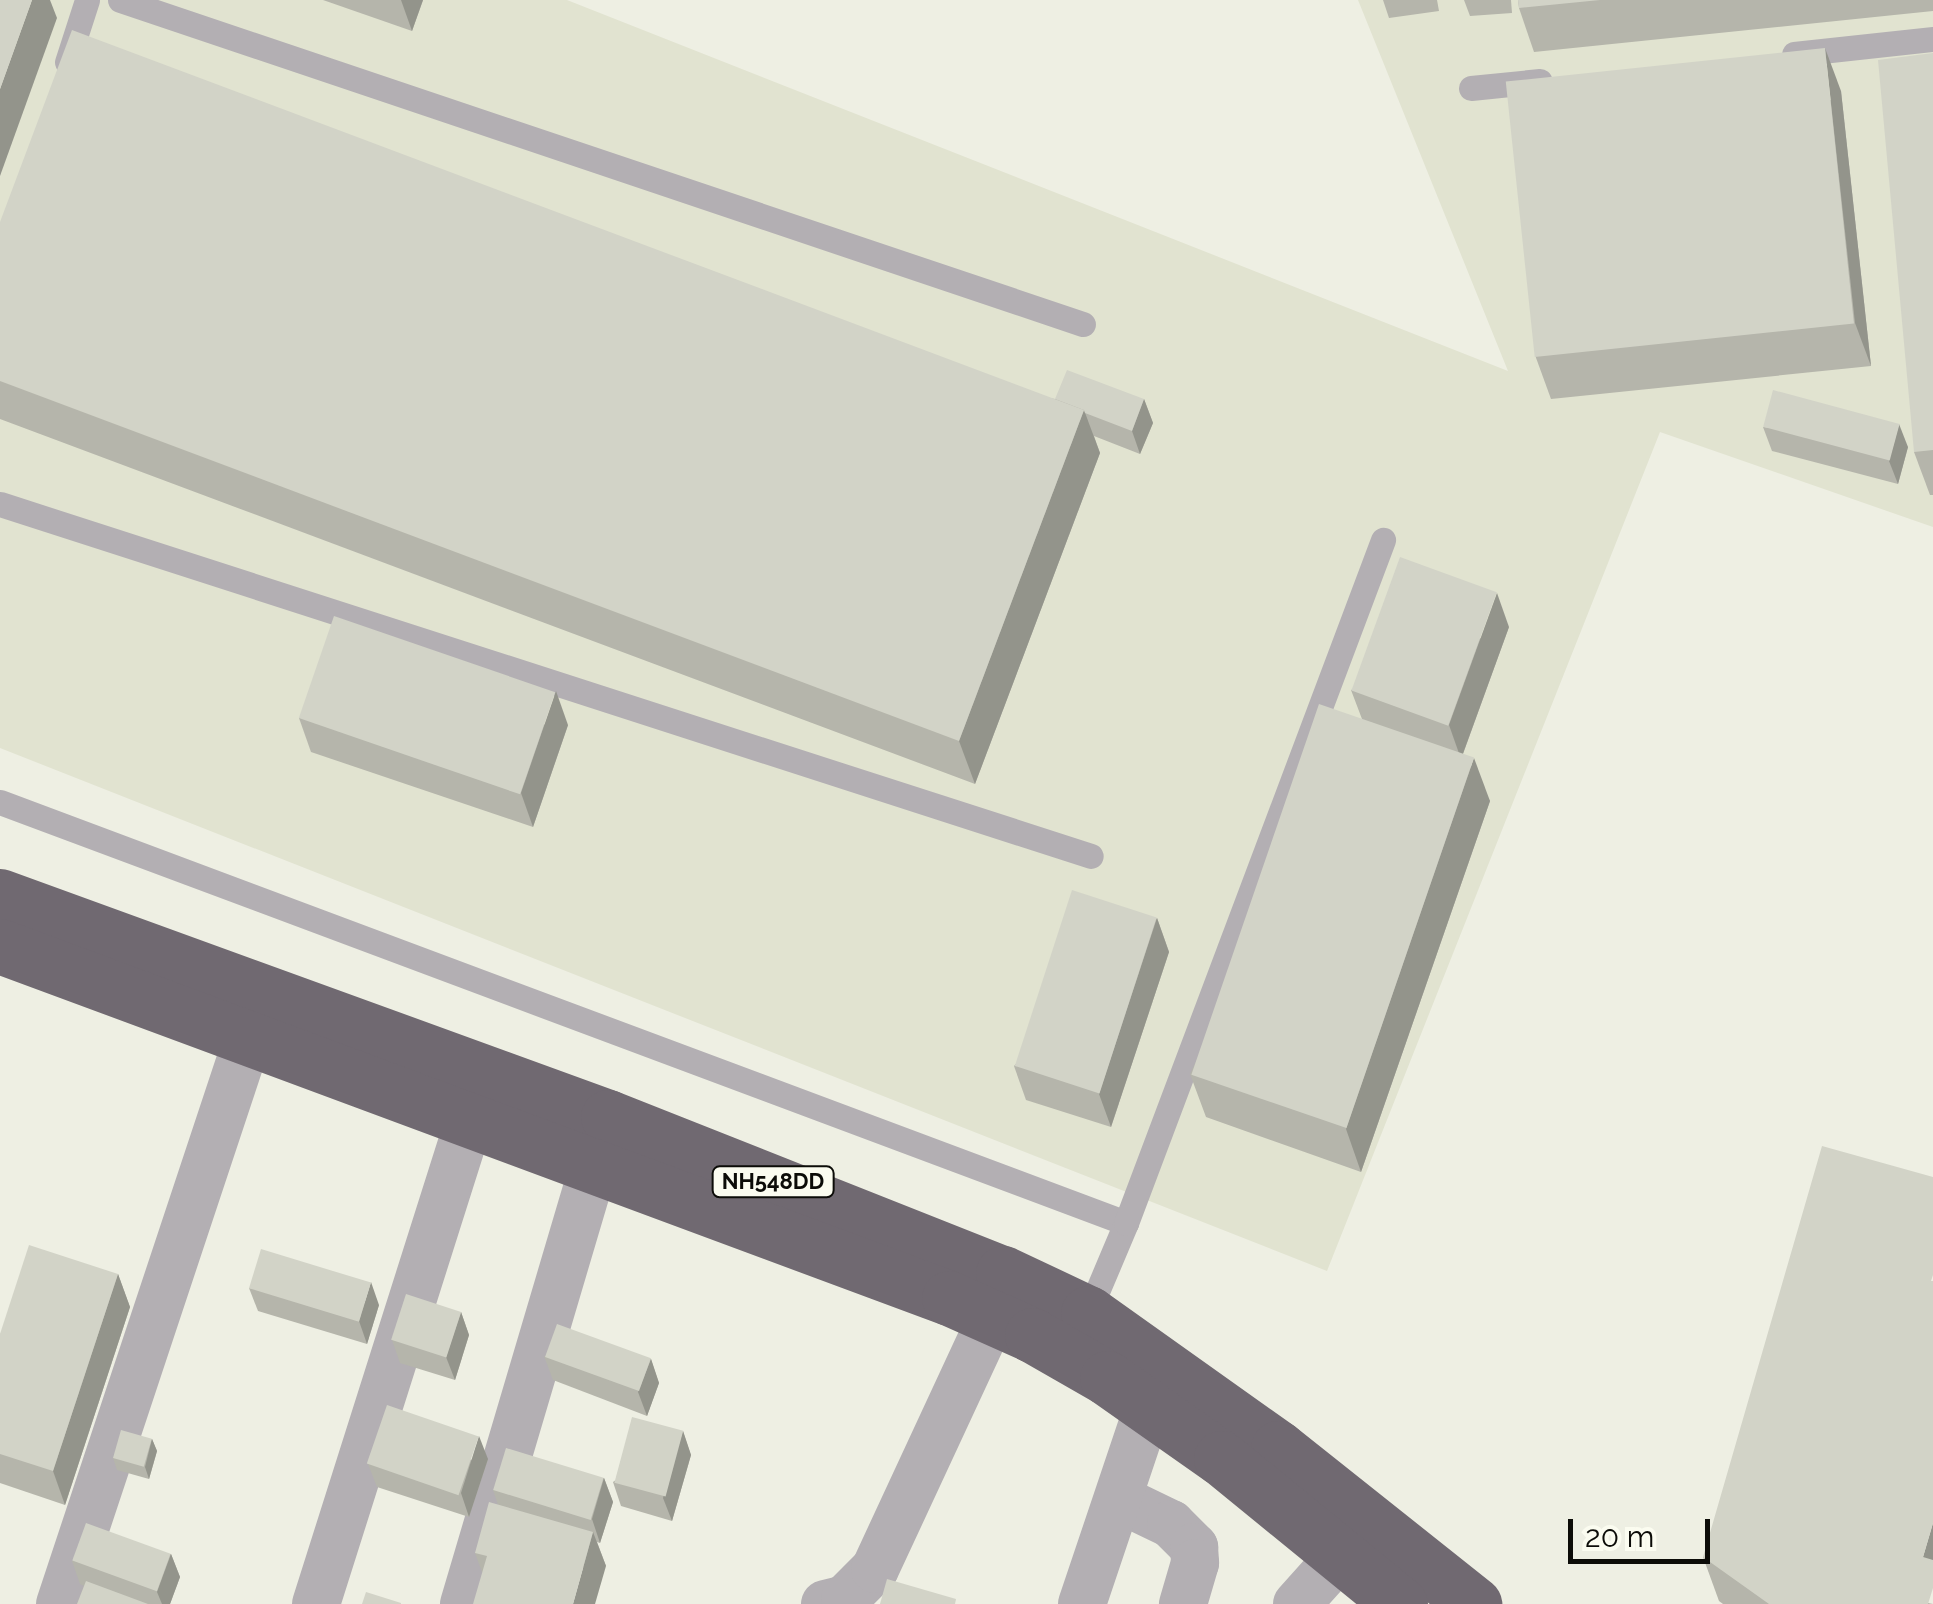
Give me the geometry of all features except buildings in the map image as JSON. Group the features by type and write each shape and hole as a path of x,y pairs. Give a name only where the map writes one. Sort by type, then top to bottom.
{"highway":[{"name":"NH548DD","path":"0,896 608,1116 1000,1296 1032,1336 1149,1406 1400,1604"},
{"name":"NH548DD","path":"0,946 594,1166 1000,1296 1088,1312 1278,1448 1474,1604"}],"street":[{"path":"60,1604 248,1038"},
{"path":"316,1604 469,1120"},
{"path":"464,1604 594,1166"},
{"path":"837,1602 874,1570 901,1519 1000,1296"},
{"path":"1082,1604 1149,1406"},
{"path":"1119,1498 1171,1524 1194,1547 1195,1563 1183,1604"},
{"path":"1297,1604 1341,1556"}],"lane":[{"path":"56,94 88,0"},
{"path":"120,0 1084,324"},
{"path":"1760,58 1933,39"},
{"path":"1471,88 1567,78"},
{"path":"0,504 1091,856"},
{"path":"1088,1312 1126,1223 1383,540"},
{"path":"0,802 1126,1223"}],"shaded area":[{"path":"0,0 567,0 1508,371 1358,0 1933,0 1933,527 1660,432 1327,1271 0,748"}]}
